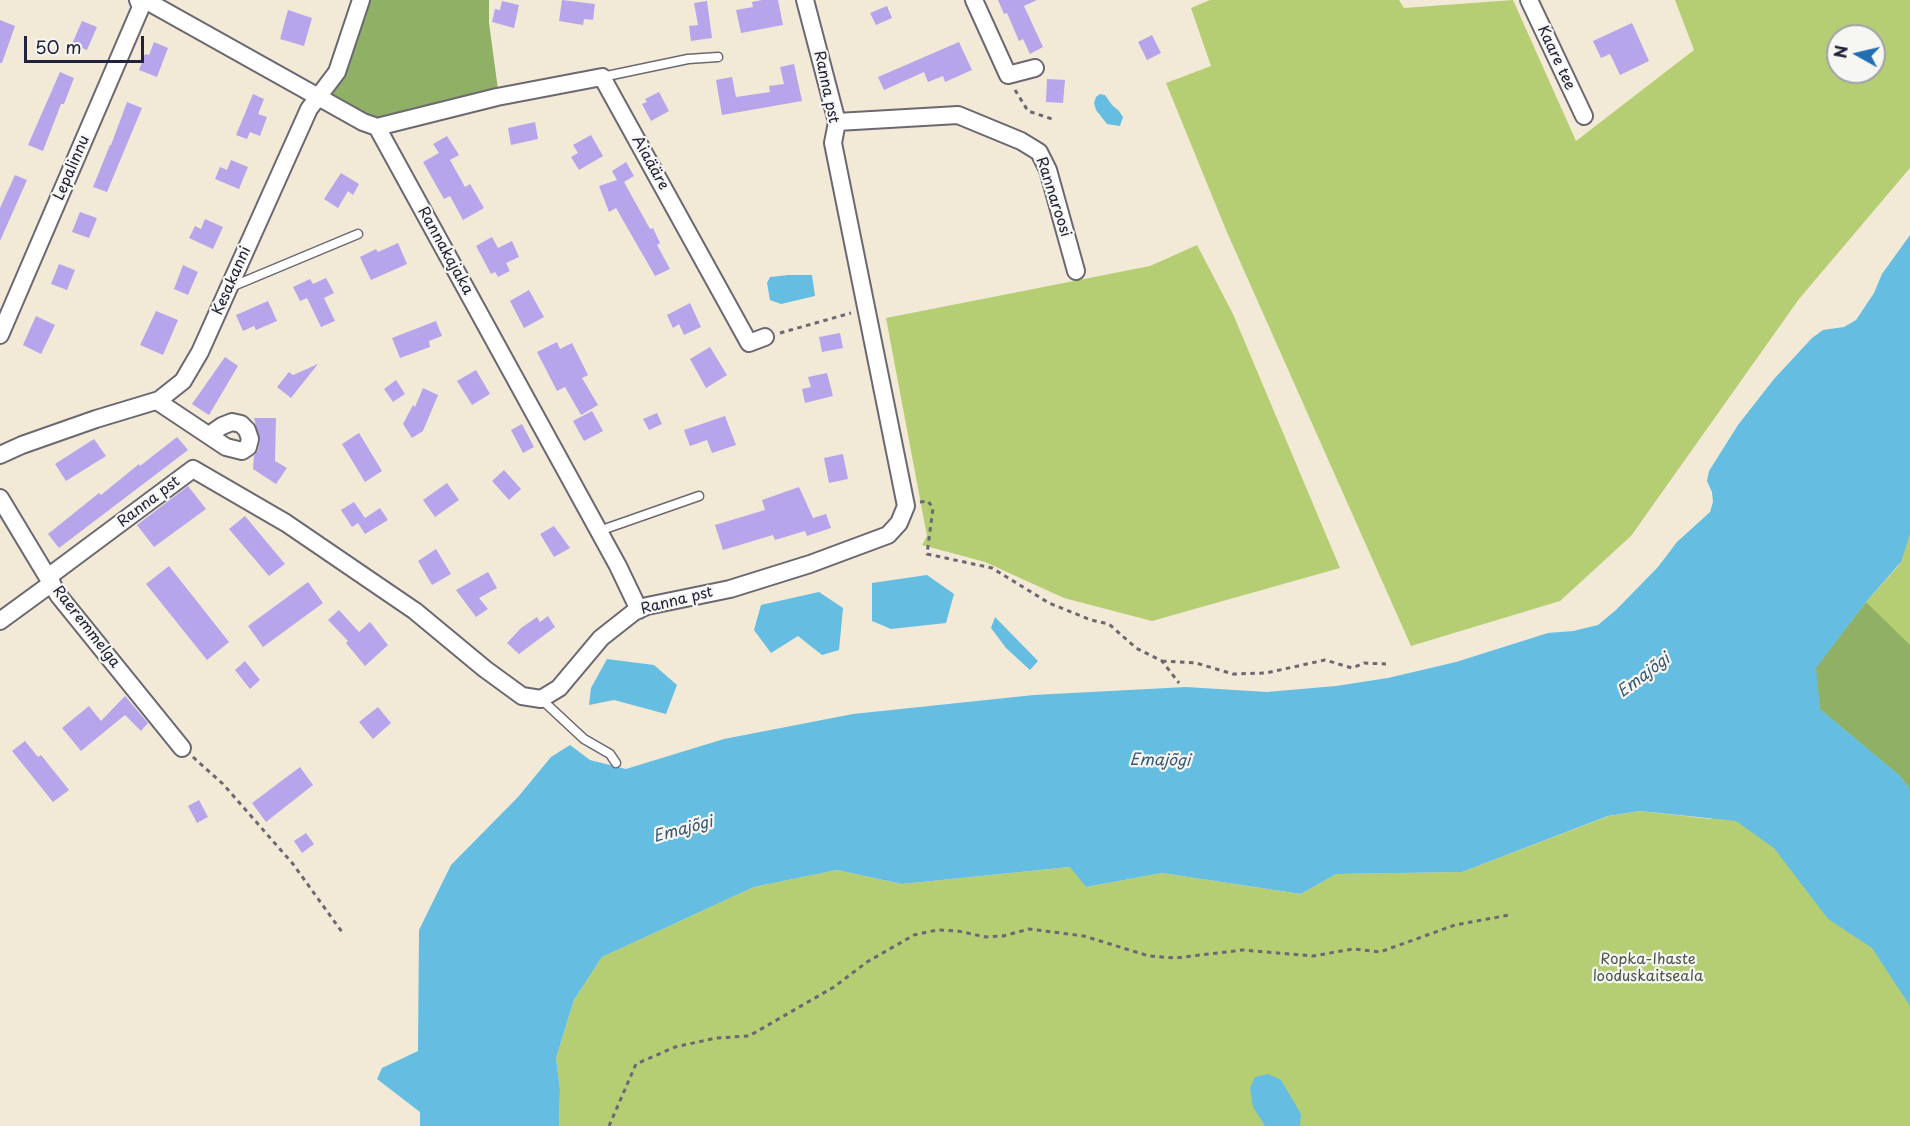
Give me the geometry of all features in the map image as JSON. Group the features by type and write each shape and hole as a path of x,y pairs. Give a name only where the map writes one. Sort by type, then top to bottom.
{"street":[{"name":"Lepalinnu","path":"0,335 141,8 138,0"},
{"path":"145,0 363,122 377,127 498,97 602,77"},
{"name":"Kesakanni","path":"0,455 96,419 157,401 183,381 200,352 309,109 337,72 361,0"},
{"name":"Ranna pst","path":"50,580 193,469 286,523 415,611 485,669 522,696 541,699 559,688 601,638 647,606 730,589 810,564 888,535 899,523 906,506 833,143 837,122 805,0"},
{"path":"974,0 1008,75 1035,68"},
{"name":"Kaare tee","path":"1529,0 1584,116"},
{"name":"Aiaääre","path":"602,77 749,343 765,337"},
{"name":"Rannaroosi","path":"837,122 958,115 1021,141 1039,152 1048,170 1076,271"},
{"name":"Rannakajaka","path":"377,127 599,531 639,610"},
{"path":"157,401 209,435"},
{"name":"Raeremmelga","path":"0,498 59,596 182,748"},
{"path":"0,621 50,580"}],"lane":[{"path":"602,77 688,59 718,57"},
{"path":"228,288 358,234"},
{"path":"599,531 699,496"},
{"path":"541,699 584,739 610,754 616,763"}],"path":[{"path":"1008,75 1017,95 1028,111 1052,119"},
{"path":"765,337 867,308"},
{"path":"915,503 928,501 933,508 927,554 992,568 1049,603 1091,620 1109,624 1136,648 1162,661 1196,663 1233,674 1266,673 1325,660 1352,668 1364,663 1386,663"},
{"path":"1162,661 1179,683"},
{"path":"182,748 223,784 292,864 342,932"},
{"path":"609,1126 636,1064 675,1047 717,1038 749,1036 834,987 867,962 914,935 937,930 986,937 1003,936 1029,929 1084,936 1149,956 1175,958 1243,950 1313,956 1353,949 1380,952 1455,925 1509,915"}],"green space":[{"path":"364,0 489,0 489,23 499,97 374,126 324,101"},
{"path":"1210,0 1399,0 1404,8 1513,0 1576,141 1694,50 1675,0 1910,0 1910,168 1799,299 1631,536 1560,601 1411,646 1226,230 1166,83 1211,66 1191,8"},
{"path":"1197,245 1233,314 1340,568 1152,621 1064,598 985,562 922,545 927,536 886,318 1150,266"},
{"name":"Ropka-Ihaste looduskaitseala","path":"1910,532 1910,1126 559,1126 560,1089 556,1058 574,1000 602,957 754,887 837,870 902,884 1071,867 1086,887 1162,873 1301,894 1336,874 1462,872 1609,816 1640,811 1711,819 1866,602 1899,565"},
{"path":"1866,602 1910,645 1910,789 1899,775 1820,709 1815,668"}],"water":[{"path":"1100,94 1105,95 1123,117 1120,126 1107,124 1096,110 1094,103"},
{"name":"Emajõgi","path":"1910,235 1910,534 1901,562 1866,602 1816,668 1820,709 1899,775 1910,789 1910,1006 1872,948 1828,919 1774,848 1736,821 1640,811 1608,816 1462,872 1336,874 1301,894 1162,873 1086,887 1070,867 902,884 837,870 754,887 602,957 574,1000 556,1058 560,1089 559,1126 420,1126 420,1112 377,1079 382,1068 418,1051 419,930 451,865 518,797 551,757 570,745 590,760 626,769 724,739 853,714 1034,695 1186,687 1267,692 1336,686 1388,678 1456,662 1548,633 1573,631 1598,625 1658,567 1677,542 1710,512 1713,502 1707,481 1709,471 1738,425 1774,379 1812,338 1823,330 1844,327 1856,320 1874,293 1882,274"},
{"path":"812,275 815,296 781,304 770,300 767,283 770,277"},
{"path":"927,575 954,594 946,623 891,629 872,621 872,583"},
{"path":"819,592 843,608 839,650 822,655 798,636 771,653 754,630 761,605"},
{"path":"995,617 1038,661 1030,670 1006,648 991,628"},
{"path":"607,659 654,665 677,685 666,714 614,700 589,705 591,688"},
{"path":"1268,1074 1281,1080 1301,1114 1300,1126 1265,1126 1253,1107 1250,1088 1255,1077"}],"building":[{"path":"562,0 595,4 593,20 584,19 583,25 559,21"},
{"path":"778,0 783,25 741,33 736,10 753,7 752,2"},
{"path":"998,0 1037,0 1024,6 1043,47 1030,54 1023,39 1019,41 1007,13 1004,14"},
{"path":"502,1 519,5 514,28 492,22 495,9 500,10"},
{"path":"707,1 712,38 691,41 689,26 698,25 694,3"},
{"path":"887,6 892,18 876,25 870,13"},
{"path":"288,10 312,18 304,46 280,39"},
{"path":"0,20 15,26 2,63 0,63"},
{"path":"82,21 97,27 87,50 72,44"},
{"path":"1632,23 1649,61 1620,75 1610,54 1601,58 1593,41"},
{"path":"1152,35 1161,53 1147,60 1138,42"},
{"path":"154,42 168,48 157,77 139,70 145,54 149,55"},
{"path":"959,42 972,70 945,82 943,76 928,82 924,72 884,90 878,77"},
{"path":"794,64 802,101 722,115 716,80 732,77 736,97 770,92 769,86 784,84 780,67"},
{"path":"60,72 74,78 64,104 61,104 43,151 28,145"},
{"path":"1047,79 1065,80 1063,103 1046,102"},
{"path":"659,92 669,111 651,121 642,104 647,102 645,99"},
{"path":"253,94 264,99 258,114 267,117 260,136 250,132 247,139 236,135"},
{"path":"127,102 142,108 107,192 93,187"},
{"path":"535,122 538,139 511,145 508,128"},
{"path":"591,135 603,156 579,170 571,157 578,153 573,145"},
{"path":"447,136 459,155 450,160 465,187 470,184 484,208 463,220 450,196 444,199 423,162 439,153 433,144"},
{"path":"231,160 248,167 239,189 215,179 220,167 227,170"},
{"path":"626,162 634,176 624,182 650,229 653,228 660,243 657,245 670,269 655,276 616,208 609,212 599,186 617,180 612,171"},
{"path":"341,173 359,184 353,195 348,191 338,208 324,199"},
{"path":"15,175 27,180 0,241 0,208"},
{"path":"80,212 97,218 89,238 72,232"},
{"path":"205,219 223,227 213,249 189,238 195,226 201,229"},
{"path":"492,237 498,248 512,241 519,257 506,263 510,271 498,277 495,272 491,274 476,246"},
{"path":"398,243 407,264 371,280 360,257 376,249 378,252"},
{"path":"59,264 75,270 67,290 51,284"},
{"path":"183,265 198,272 188,295 174,289"},
{"path":"326,278 334,293 324,298 335,321 321,327 307,298 300,301 293,287 310,279 313,284"},
{"path":"529,290 544,317 524,328 510,301"},
{"path":"268,301 277,321 256,330 254,326 243,331 236,315"},
{"path":"690,303 701,327 684,335 679,324 673,328 667,315"},
{"path":"156,311 178,320 163,355 140,345"},
{"path":"36,316 55,325 41,354 23,345"},
{"path":"436,321 442,336 429,341 430,347 400,358 392,338"},
{"path":"840,333 843,348 822,352 819,337"},
{"path":"557,342 560,349 572,343 588,375 582,378 598,405 581,415 565,387 557,391 537,352"},
{"path":"710,347 727,375 706,388 690,359"},
{"path":"225,357 238,366 209,415 192,404"},
{"path":"318,364 291,398 277,387 289,372 293,375"},
{"path":"476,370 490,394 472,405 457,381"},
{"path":"827,373 833,396 805,403 802,389 811,387 808,377"},
{"path":"396,380 405,394 393,402 384,389"},
{"path":"423,388 438,395 423,431 412,438 403,424 413,405 415,407"},
{"path":"592,411 603,431 584,441 573,421"},
{"path":"657,413 662,424 649,430 643,419"},
{"path":"725,416 736,445 712,453 707,440 690,446 684,430"},
{"path":"254,418 276,418 275,461 287,468 276,484 253,469 254,456 260,441"},
{"path":"522,424 534,447 523,453 511,430"},
{"path":"359,433 382,471 365,482 342,444"},
{"path":"177,437 188,450 59,548 48,534 99,493 101,495"},
{"path":"94,439 106,456 66,481 55,464"},
{"path":"843,454 848,479 829,483 824,458"},
{"path":"504,470 521,489 509,500 492,481"},
{"path":"447,483 459,500 435,517 423,500"},
{"path":"188,486 206,509 154,547 137,525"},
{"path":"799,487 813,518 826,514 831,528 807,536 805,531 775,540 773,535 723,550 715,525 765,510 762,500"},
{"path":"354,502 365,518 380,508 388,520 365,534 358,523 352,527 341,510"},
{"path":"245,516 285,564 269,576 229,529"},
{"path":"554,526 570,548 554,557 540,534"},
{"path":"436,549 451,574 432,585 418,561"},
{"path":"169,566 229,642 207,660 146,584"},
{"path":"488,572 497,588 479,598 488,609 476,617 456,590"},
{"path":"308,582 323,603 263,647 248,626"},
{"path":"339,610 359,632 370,622 388,645 365,666 346,643 348,641 328,620"},
{"path":"548,616 555,627 519,654 507,643 521,628 537,617 540,622"},
{"path":"245,661 260,680 250,689 235,670"},
{"path":"125,696 148,723 141,731 125,715 81,751 62,728 89,706 101,721"},
{"path":"378,707 391,723 373,739 359,722"},
{"path":"25,741 38,757 41,755 69,790 53,802 12,751"},
{"path":"300,767 313,785 266,822 252,803"},
{"path":"199,800 208,817 197,823 188,806"},
{"path":"306,833 314,844 302,853 294,841"}]}
